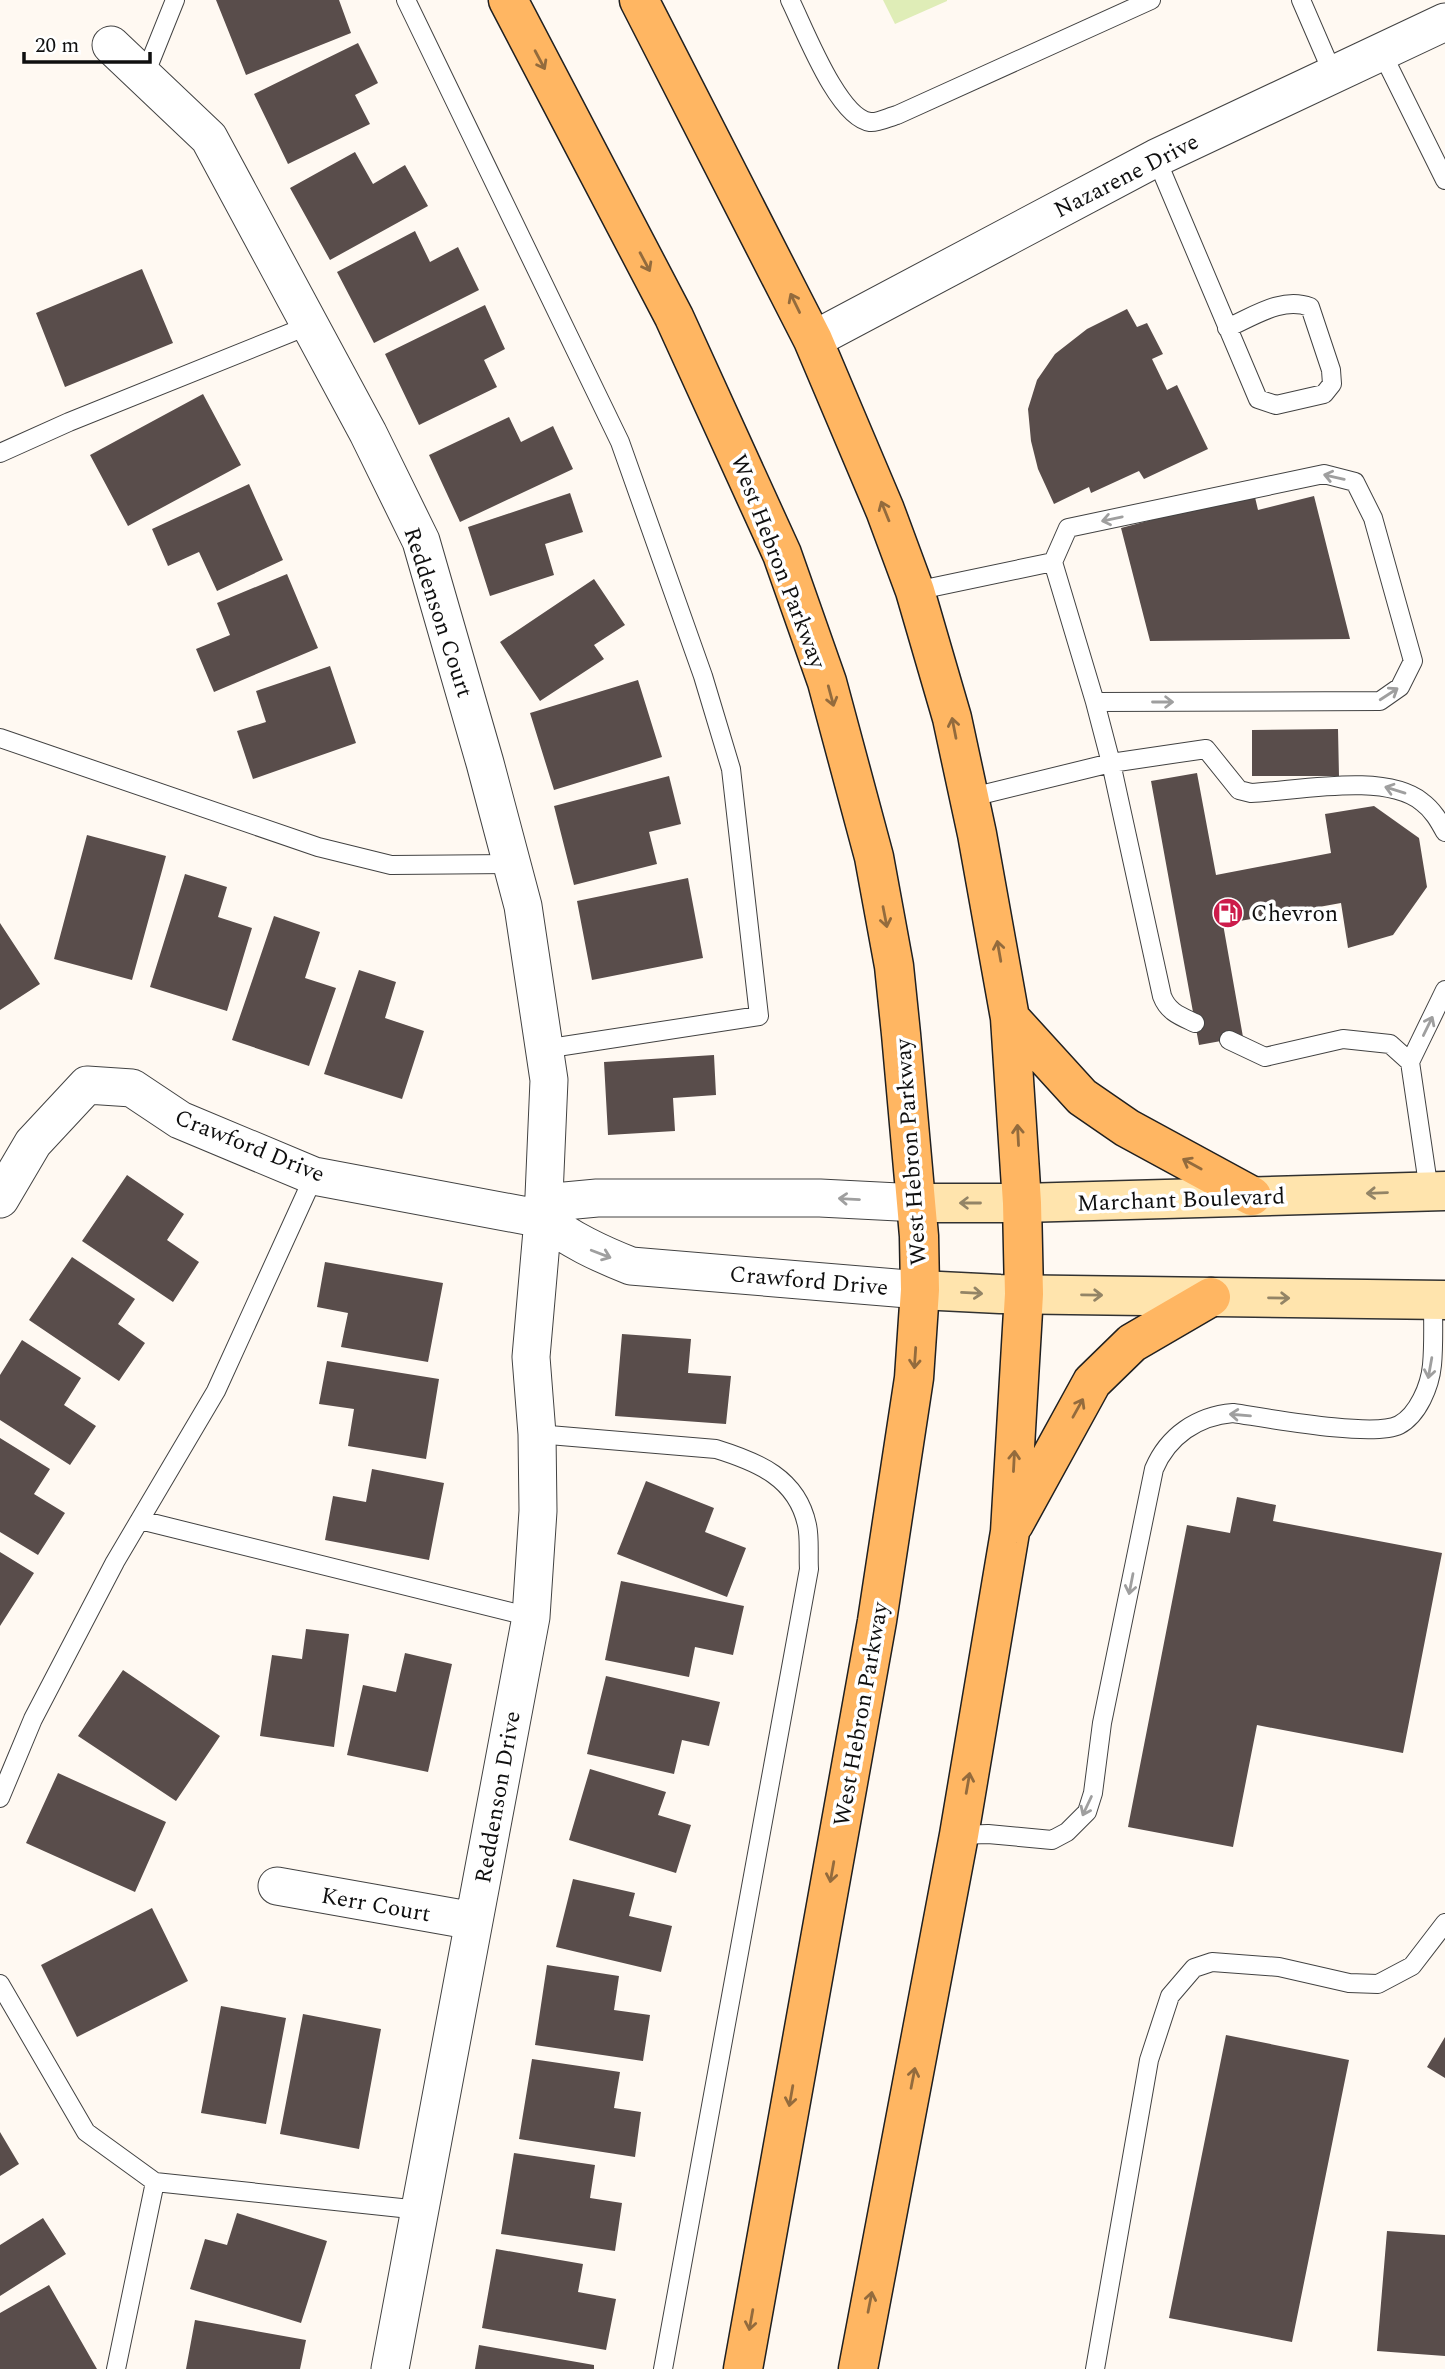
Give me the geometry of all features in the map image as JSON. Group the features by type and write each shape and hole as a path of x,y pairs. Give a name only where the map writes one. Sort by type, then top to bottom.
{"main road":[{"name":"West Hebron Parkway","path":"508,0 674,317 729,434 782,554 827,682 874,857 894,966 918,1203 920,1290 914,1378 877,1621 743,2369"},
{"path":"639,0 813,340 885,510 915,591 952,718 977,834 1010,1018 1022,1203 1024,1294 1010,1532 959,1835 858,2369"},
{"path":"1010,1018 1082,1097 1127,1128 1252,1196"},
{"path":"1010,1532 1092,1382 1132,1343 1211,1297"}],"street":[{"name":"Nazarene Drive","path":"813,340 1156,158 1445,22"},
{"name":"Reddenson Court","path":"111,45 209,138 368,433 421,541 523,906 549,1080 543,1219"},
{"name":"Crawford Drive","path":"0,1199 33,1143 87,1085 132,1088 180,1120 314,1176 543,1219 590,1250 631,1266 920,1290"},
{"name":"Marchant Boulevard","path":"918,1203 1022,1203 1437,1191"},
{"path":"543,1219 565,1201 597,1198 820,1198 918,1203"},
{"name":"Reddenson Drive","path":"390,2369 530,1617 538,1511 537,1434 531,1357 543,1219"},
{"path":"920,1290 1439,1300"},
{"name":"Kerr Court","path":"277,1886 474,1921"}],"lane":[{"path":"144,77 175,0"},
{"path":"406,0 620,442 703,676 731,769 760,1016 544,1049"},
{"path":"790,0 836,94 853,115 871,123 897,115 1151,0"},
{"path":"1300,0 1333,74"},
{"path":"1381,51 1445,180"},
{"path":"1156,158 1227,328 1258,399 1276,405 1324,394 1332,384 1331,370 1310,307 1297,302 1281,304 1227,328"},
{"path":"0,453 69,422 310,325"},
{"path":"1095,702 1380,701 1400,687 1413,661 1373,518 1355,482 1324,474 1069,528 1053,562 1111,763 1162,996 1166,1006 1174,1013 1195,1023"},
{"path":"915,591 1053,562"},
{"path":"0,738 318,847 366,859 391,865 512,864"},
{"path":"968,798 1111,763 1206,749 1239,790 1251,793 1369,785 1395,789 1421,800 1436,816 1445,832"},
{"path":"1410,1062 1445,990"},
{"path":"1229,1040 1265,1056 1343,1039 1390,1044 1410,1062 1437,1191"},
{"path":"0,1798 33,1719 115,1562 216,1391 314,1176"},
{"path":"959,1835 988,1834 1052,1840 1068,1832 1087,1812 1093,1793 1102,1723 1154,1469 1161,1451 1192,1424 1218,1414 1233,1413 1354,1429 1397,1426 1411,1416 1423,1396 1432,1367 1439,1300"},
{"path":"537,1434 716,1448 772,1472 792,1490 807,1525 809,1569 663,2369"},
{"path":"140,1520 530,1617"},
{"path":"1095,2369 1149,2060 1170,1996 1194,1968 1212,1962 1279,1967 1349,1983 1378,1984 1412,1966 1445,1923"},
{"path":"0,1984 86,2132 155,2182 420,2210"},
{"path":"116,2369 155,2182"}],"green space":[{"path":"883,0 947,0 947,1 895,24"}],"building":[{"path":"216,0 339,0 351,33 246,75"},
{"path":"358,43 378,83 355,95 370,124 288,164 254,94"},
{"path":"355,152 373,184 405,165 428,206 330,260 290,188"},
{"path":"415,231 430,262 458,247 479,290 374,343 337,272"},
{"path":"142,269 173,343 65,387 36,313"},
{"path":"485,305 505,349 484,360 497,387 419,425 385,354"},
{"path":"1127,309 1137,327 1147,323 1163,354 1152,359 1167,390 1177,385 1208,449 1144,479 1139,471 1091,493 1089,487 1054,504 1038,469 1031,441 1028,409 1037,380 1055,354 1087,329"},
{"path":"203,394 241,465 128,526 90,455"},
{"path":"509,417 521,442 553,426 573,469 460,522 429,455"},
{"path":"249,484 283,560 217,591 199,552 168,566 152,529"},
{"path":"570,493 583,532 545,544 554,575 490,596 468,527"},
{"path":"1254,493 1258,510 1314,496 1350,639 1150,641 1121,528"},
{"path":"287,574 318,648 214,692 196,649 230,635 217,603"},
{"path":"594,579 625,625 594,645 604,659 540,701 500,642"},
{"path":"330,666 356,743 253,779 237,731 266,722 256,691"},
{"path":"638,680 662,757 554,790 530,713"},
{"path":"1338,729 1339,776 1252,776 1252,730"},
{"name":"Chevron","path":"1197,773 1216,875 1331,853 1325,814 1374,806 1419,838 1427,887 1393,935 1348,948 1341,903 1223,924 1243,1037 1199,1045 1151,781"},
{"path":"669,776 681,824 649,832 657,864 574,885 554,806"},
{"path":"87,835 166,856 132,980 54,959"},
{"path":"185,874 227,887 218,917 252,928 227,1011 150,987"},
{"path":"688,878 703,958 592,980 577,901"},
{"path":"274,916 320,932 305,978 336,988 309,1066 232,1040"},
{"path":"0,923 40,984 0,1010"},
{"path":"359,970 396,982 385,1018 424,1031 402,1099 324,1074"},
{"path":"714,1055 716,1095 673,1098 675,1131 608,1135 604,1062"},
{"path":"127,1175 184,1214 167,1240 199,1262 173,1302 82,1241"},
{"path":"72,1257 135,1299 118,1324 145,1343 119,1381 29,1320"},
{"path":"325,1262 443,1283 428,1362 341,1347 348,1313 317,1307"},
{"path":"622,1334 691,1339 688,1373 731,1376 726,1424 615,1416"},
{"path":"22,1340 81,1378 64,1405 96,1426 70,1465 0,1420 0,1375"},
{"path":"327,1361 439,1379 426,1459 348,1446 354,1409 319,1404"},
{"path":"0,1438 50,1469 34,1494 65,1513 38,1555 0,1532"},
{"path":"372,1469 444,1483 429,1560 325,1540 333,1496 366,1502"},
{"path":"646,1481 714,1508 705,1532 746,1548 727,1597 617,1554"},
{"path":"1237,1497 1276,1505 1273,1521 1442,1553 1403,1753 1257,1725 1233,1847 1128,1827 1187,1525 1230,1533"},
{"path":"0,1552 34,1573 0,1626"},
{"path":"621,1581 744,1606 733,1655 695,1647 689,1677 605,1660"},
{"path":"306,1629 349,1634 334,1747 260,1736 272,1655 302,1659"},
{"path":"405,1653 452,1664 428,1772 347,1755 363,1685 396,1692"},
{"path":"123,1670 220,1736 176,1801 78,1736"},
{"path":"606,1676 720,1702 709,1746 682,1740 674,1774 587,1754"},
{"path":"590,1769 666,1792 658,1815 691,1825 676,1873 569,1840"},
{"path":"58,1773 166,1822 135,1892 26,1843"},
{"path":"573,1879 635,1893 629,1916 672,1926 661,1972 556,1947"},
{"path":"152,1908 188,1981 77,2037 41,1965"},
{"path":"547,1965 619,1976 614,2010 650,2015 643,2061 535,2045"},
{"path":"221,2006 286,2018 266,2124 201,2113"},
{"path":"303,2014 381,2029 359,2149 280,2134"},
{"path":"1226,2035 1349,2060 1292,2342 1169,2318"},
{"path":"1445,2037 1445,2078 1427,2067"},
{"path":"532,2059 620,2072 614,2108 641,2112 635,2157 519,2139"},
{"path":"0,2132 19,2164 0,2176"},
{"path":"514,2153 595,2165 590,2198 622,2203 615,2251 501,2234"},
{"path":"237,2213 327,2241 301,2323 190,2289 205,2239 227,2245"},
{"path":"43,2218 66,2254 0,2296 0,2245"},
{"path":"1387,2231 1445,2235 1445,2356 1377,2351"},
{"path":"496,2249 583,2264 578,2292 616,2299 606,2350 482,2328"},
{"path":"49,2285 97,2369 0,2369 0,2313"},
{"path":"195,2320 306,2340 300,2369 186,2369"},
{"path":"479,2345 594,2365 594,2369 475,2369"}],"place":[{"name":"Chevron","path":"1228,913"}]}
